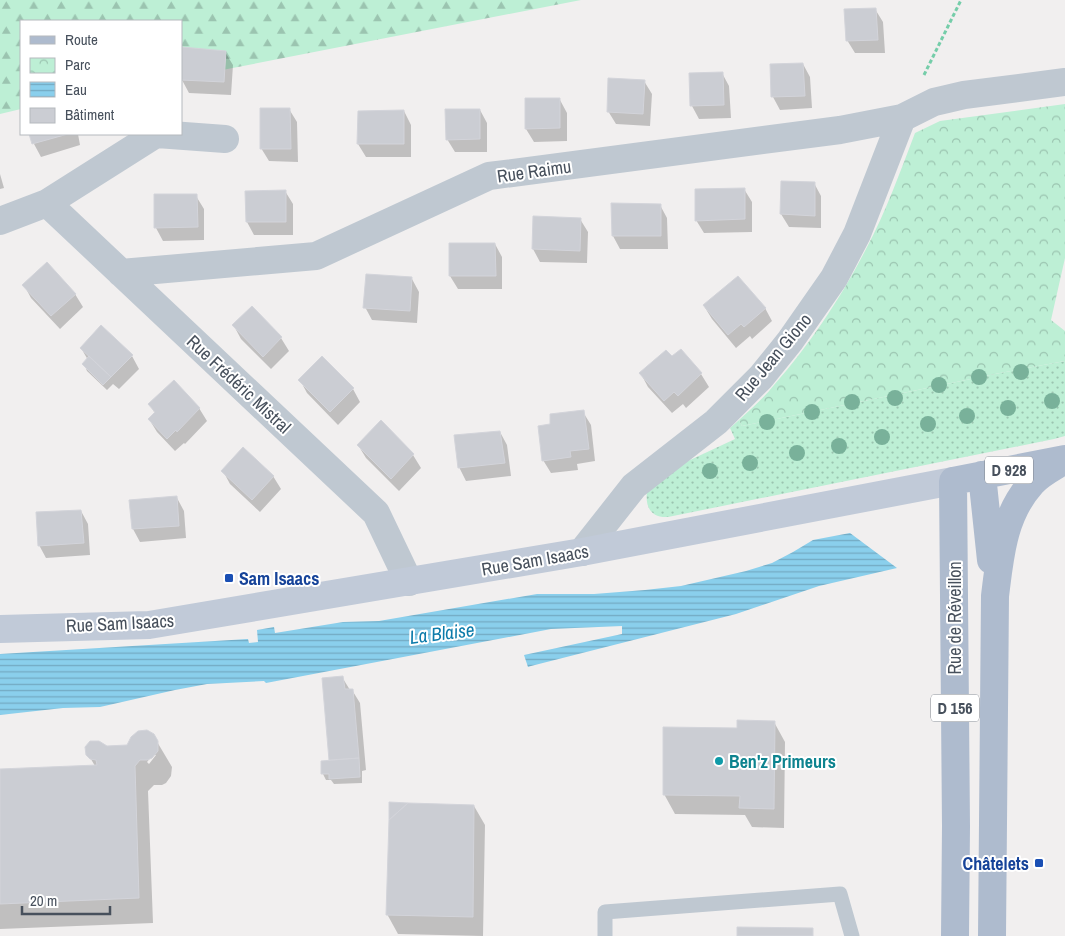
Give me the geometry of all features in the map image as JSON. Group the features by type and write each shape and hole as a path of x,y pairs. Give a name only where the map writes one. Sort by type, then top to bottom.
{"main road":[{"name":"Rue Sam Isaacs","path":"0,628 149,625 582,552 1065,459"},
{"name":"D 156","path":"995,596 1002,541 1011,514 1033,482 1065,459"},
{"name":"D 156","path":"982,475 995,596 992,936"},
{"name":"Rue de Réveillon","path":"953,481 956,816 955,936"}],"street":[{"name":"Rue Raimu","path":"121,273 316,256 489,176 840,130 902,118 934,102 964,95 1065,82"},
{"name":"Rue Jean Giono","path":"582,552 634,486 716,422 761,377 790,341 834,278 857,234 902,118"},
{"path":"0,221 47,203 155,135"},
{"path":"168,135 225,140"},
{"name":"Rue Frédéric Mistral","path":"47,203 376,513 409,582"}],"lane":[{"path":"604,936 605,912 840,894 852,936"}],"path":[{"path":"923,76 961,0"}],"green space":[{"path":"0,0 581,0 182,78 182,20 20,20 20,109 0,114"},
{"path":"1065,104 1065,258 1051,320 1065,331 1065,361 742,426 739,420 766,394 800,354 846,285 880,221 915,133 940,121"},
{"path":"1065,361 1065,436 668,517 657,516 648,507 647,492 671,468 735,439 730,428 739,420 742,426"}],"water":[{"name":"La Blaise","path":"850,533 897,568 819,586 736,614 528,667 524,655 622,634 622,626 551,629 266,683 264,681 207,684 100,707 63,708 0,715 0,654 248,639 249,643 258,642 257,630 274,627 275,633 343,622 379,621 537,594 594,594 681,586 772,563 813,540"}],"building":[{"path":"876,8 878,40 846,41 844,9"},
{"path":"182,47 226,51 224,82 182,80"},
{"path":"803,63 805,96 771,97 770,64"},
{"path":"723,72 724,105 690,106 689,73"},
{"path":"608,78 645,80 643,114 607,112"},
{"path":"525,98 560,98 560,128 525,129"},
{"path":"260,108 290,108 291,149 260,149"},
{"path":"445,109 480,109 480,139 446,140"},
{"path":"404,110 404,144 357,144 358,111"},
{"path":"29,135 64,135 32,144"},
{"path":"781,181 815,182 815,216 780,214"},
{"path":"745,188 745,219 695,221 695,189"},
{"path":"286,190 286,222 246,222 245,191"},
{"path":"154,194 197,194 198,227 154,228"},
{"path":"611,203 661,204 661,236 612,236"},
{"path":"533,216 581,218 580,251 532,249"},
{"path":"449,243 495,243 496,276 449,276"},
{"path":"47,262 76,294 51,316 22,285"},
{"path":"366,274 412,277 410,311 363,308"},
{"path":"738,276 766,308 744,327 741,324 728,335 703,305"},
{"path":"252,306 282,337 263,357 232,325"},
{"path":"101,325 133,355 111,377 80,348"},
{"path":"681,349 702,373 678,396 674,392 664,401 639,373 666,350 672,356"},
{"path":"89,356 111,377 103,385 82,364"},
{"path":"322,356 354,388 330,412 298,380"},
{"path":"174,380 200,408 177,432 176,430 167,439 148,419 155,412 148,404"},
{"path":"584,410 589,449 570,451 571,457 542,461 538,426 550,424 550,414"},
{"path":"381,420 414,454 391,479 357,445"},
{"path":"500,431 505,463 458,468 454,435"},
{"path":"243,447 274,476 252,500 221,471"},
{"path":"177,496 179,526 132,529 129,500"},
{"path":"81,510 84,543 38,546 36,512"},
{"path":"343,676 345,689 353,689 359,758 329,760 322,678"},
{"name":"Ben'z Primeurs","path":"737,720 775,721 774,809 739,808 740,796 663,795 663,727 737,728"},
{"path":"147,730 154,734 158,741 158,751 152,758 140,760 135,766 139,898 0,904 0,769 97,765 96,760 90,759 86,755 85,747 90,741 99,741 107,746 127,745 131,737 138,731"},
{"path":"359,758 360,777 329,779 329,774 321,774 321,761"},
{"path":"389,802 408,803 389,820"},
{"path":"408,803 474,805 473,917 386,915 389,820"},
{"path":"737,927 813,928 813,936 737,936"}],"place":[{"name":"Sam Isaacs","path":"229,578"},
{"name":"Ben'z Primeurs","path":"719,761"},
{"name":"Châtelets","path":"1039,863"}]}
